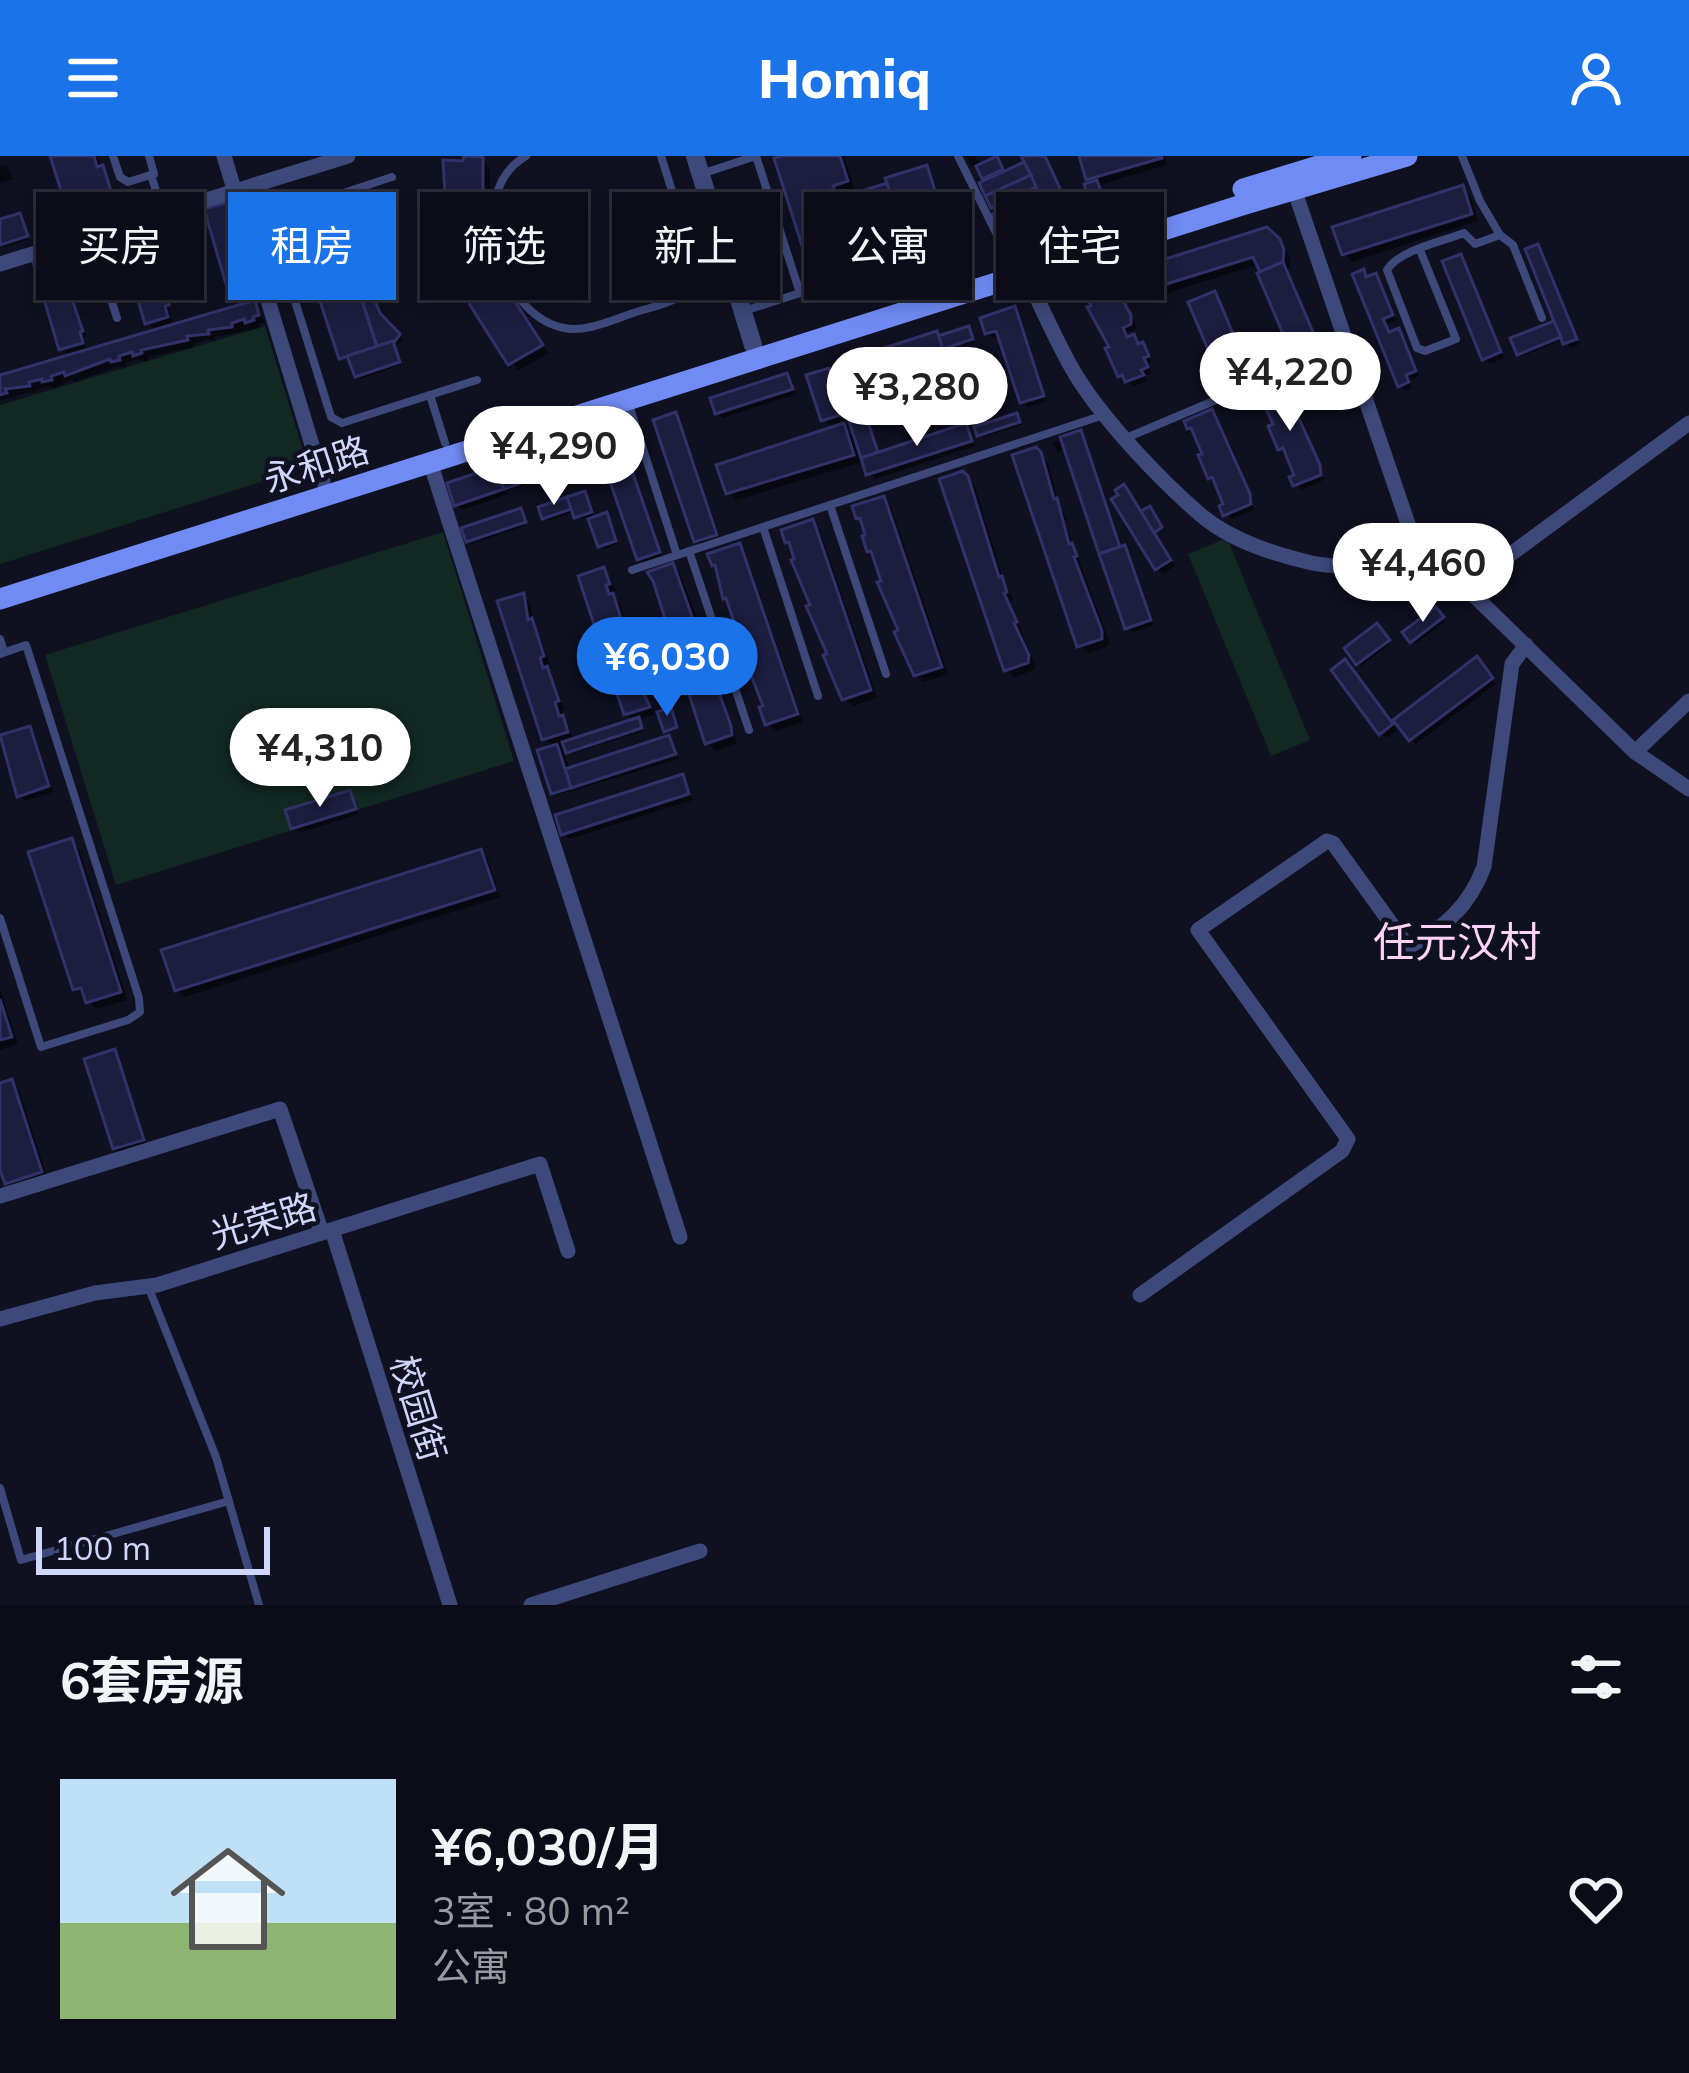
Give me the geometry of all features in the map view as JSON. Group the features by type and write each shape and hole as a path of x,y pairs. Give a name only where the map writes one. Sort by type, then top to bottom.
{"main road":[{"name":"永和路","path":"1164,219 1352,156"},
{"name":"永和路","path":"1290,176 1407,156"},
{"name":"永和路","path":"0,584 754,345 996,274"},
{"name":"永和路","path":"0,598 628,400 996,275"}],"street":[{"path":"224,156 322,481"},
{"path":"204,201 348,156"},
{"path":"1290,176 1422,565"},
{"path":"0,264 36,253"},
{"path":"740,300 754,345"},
{"path":"1035,300 1074,372 1105,415 1203,517 1286,556 1315,563 1346,568 1422,565 1456,578 1635,752 1689,789"},
{"path":"1466,587 1689,423"},
{"path":"430,462 680,1237"},
{"path":"1140,1295 1342,1151 1348,1139 1198,930 1327,841 1334,844 1408,947 1462,910 1484,867 1512,664 1526,644"},
{"path":"1635,752 1689,701"},
{"name":"校园街","path":"0,1196 280,1109 327,1231 450,1605"},
{"name":"光荣路","path":"0,1319 94,1293 148,1286 541,1164 568,1251"},
{"path":"531,1605 700,1551"}],"lane":[{"path":"113,156 120,177 128,182 154,174 148,156"},
{"path":"526,156 506,174 490,223 506,279 524,304 564,329 586,328 667,300"},
{"path":"661,156 672,192"},
{"path":"697,165 756,156 800,293"},
{"path":"958,156 996,227"},
{"path":"1462,156 1500,235 1514,244 1542,318"},
{"path":"151,175 158,192"},
{"path":"392,177 275,219 273,230 331,417 342,422 477,380"},
{"path":"1420,250 1456,339 1424,351 1418,348 1387,270 1391,262 1420,250 1464,233 1475,244 1500,235"},
{"path":"743,311 804,292"},
{"path":"111,300 117,318"},
{"path":"430,395 445,442"},
{"path":"628,400 677,555"},
{"path":"1124,438 1216,400"},
{"path":"632,570 1105,415"},
{"path":"830,505 886,674"},
{"path":"763,527 818,696"},
{"path":"689,551 748,730"},
{"path":"0,639 2,653 26,645 140,1012 41,1048 0,918"},
{"path":"148,1286 217,1457 259,1605"},
{"path":"0,1488 21,1560 229,1501"}],"green space":[{"path":"265,326 308,467 0,564 0,405"},
{"path":"443,532 514,761 116,885 45,655"},
{"path":"1227,538 1310,740 1271,756 1188,554"}],"building":[{"path":"50,156 94,156 97,167 103,165 111,191 108,192 61,192"},
{"path":"464,156 483,157 483,192 445,192 443,160 463,161"},
{"path":"840,156 848,181 833,186 835,192 804,192 804,252 774,158"},
{"path":"997,156 1003,169 982,179 976,166"},
{"path":"1021,156 1045,156 1062,192 1038,192"},
{"path":"1079,156 1161,156 1162,158 1086,180"},
{"path":"1024,162 1031,175 985,196 979,183"},
{"path":"927,165 935,192 889,192 885,178"},
{"path":"1031,175 1036,187 1025,192 996,192 996,206 991,208 985,196"},
{"path":"1097,180 1101,192 1086,192 1084,184"},
{"path":"887,183 890,192 859,192"},
{"path":"1463,185 1472,214 1342,255 1332,227"},
{"path":"228,202 228,291 204,209"},
{"path":"20,213 28,236 0,245 0,219"},
{"path":"1267,227 1284,250 1283,262 1260,272 1253,257 1164,285 1164,259"},
{"path":"1538,244 1577,339 1563,344 1525,249"},
{"path":"1461,254 1501,352 1482,360 1442,261"},
{"path":"1283,262 1322,353 1296,364 1257,273"},
{"path":"1364,269 1366,277 1376,273 1393,315 1383,319 1389,332 1399,328 1416,371 1406,375 1409,382 1398,387 1352,274"},
{"path":"1215,291 1252,379 1225,390 1188,302"},
{"path":"44,300 72,300 83,331 83,343 59,350"},
{"path":"138,300 167,300 168,317 145,324"},
{"path":"255,300 259,315 245,323 244,319 232,323 232,327 208,330 209,334 187,336 188,340 119,356 120,360 51,376 52,380 5,389 7,393 0,395 0,375"},
{"path":"320,300 362,300 377,347 339,359"},
{"path":"362,300 374,300 400,334 394,343 377,347"},
{"path":"468,300 514,300 543,345 508,365"},
{"path":"1088,300 1123,300 1131,315 1131,324 1123,328 1127,337 1134,334 1149,356 1144,358 1148,367 1141,370 1144,375 1125,382 1122,375 1118,377 1105,348 1109,347 1087,307 1091,306"},
{"path":"1015,306 1044,396 1020,403 996,331 985,334 980,318"},
{"path":"1554,321 1561,337 1517,355 1510,338"},
{"path":"969,326 973,339 943,349 938,336"},
{"path":"937,331 946,359 856,388 847,360"},
{"path":"393,341 400,362 355,377 347,356"},
{"path":"959,350 982,420 972,423 949,353"},
{"path":"829,368 844,414 821,421 806,375"},
{"path":"787,373 793,389 715,414 710,398"},
{"path":"1283,383 1321,475 1293,486 1289,477 1294,475 1283,448 1278,450 1268,426 1273,424 1255,394"},
{"path":"861,401 878,452 861,458 844,406"},
{"path":"1212,409 1250,494 1251,504 1223,516 1212,477 1208,479 1198,455 1202,454 1184,421"},
{"path":"676,412 717,535 694,542 653,420"},
{"path":"1017,413 1020,422 977,436 974,427"},
{"path":"844,423 854,455 726,494 716,465"},
{"path":"966,423 972,441 866,475 861,458"},
{"path":"618,430 660,552 637,560 595,438"},
{"path":"1081,430 1120,547 1099,554 1060,437"},
{"path":"581,439 588,460 540,477 533,455"},
{"path":"1036,447 1102,631 1102,639 1077,647 1012,455"},
{"path":"532,453 540,477 504,489 496,465"},
{"path":"497,466 504,489 454,506 447,483"},
{"path":"963,471 1029,655 1028,663 1004,671 939,479"},
{"path":"1124,484 1171,560 1155,570 1111,499"},
{"path":"585,491 592,512 574,518 567,497"},
{"path":"884,496 942,667 914,676 894,632 898,630 852,506"},
{"path":"567,497 571,509 542,519 538,507"},
{"path":"1150,506 1162,527 1154,533 1141,511"},
{"path":"521,508 526,522 466,542 461,528"},
{"path":"607,512 616,541 598,547 588,519"},
{"path":"813,519 871,690 842,700 781,530"},
{"path":"740,543 798,714 765,725 759,707 763,706 715,565 707,554"},
{"path":"1125,545 1151,620 1125,629 1099,554"},
{"path":"673,563 731,726 732,735 705,744 647,572"},
{"path":"604,567 610,584 606,585 625,631 621,632 624,642 628,641 640,676 636,677 650,707 624,715 578,576"},
{"path":"524,593 528,620 532,618 544,656 540,658 543,668 547,666 559,716 563,715 568,732 542,740 497,601"},
{"path":"1436,607 1444,617 1410,643 1402,632"},
{"path":"1377,623 1390,640 1356,665 1344,648"},
{"path":"1477,656 1493,678 1409,741 1393,720"},
{"path":"1345,659 1393,724 1379,735 1331,670"},
{"path":"671,707 677,727 664,732 657,712"},
{"path":"639,717 642,728 566,753 562,742"},
{"path":"30,726 49,786 17,797 0,735"},
{"path":"669,735 676,754 571,788 565,769"},
{"path":"557,744 571,788 551,794 537,750"},
{"path":"683,774 689,794 561,835 555,815"},
{"path":"350,790 356,809 291,829 285,810"},
{"path":"72,838 121,992 86,1003 81,988 73,990 28,852"},
{"path":"481,849 495,890 175,991 161,950"},
{"path":"0,999 12,1037 0,1040"},
{"path":"115,1049 144,1140 113,1149 84,1059"},
{"path":"12,1079 42,1172 5,1184 0,1170 0,1083"}],"district":[{"name":"任元汉村","path":"1457,941"}]}
